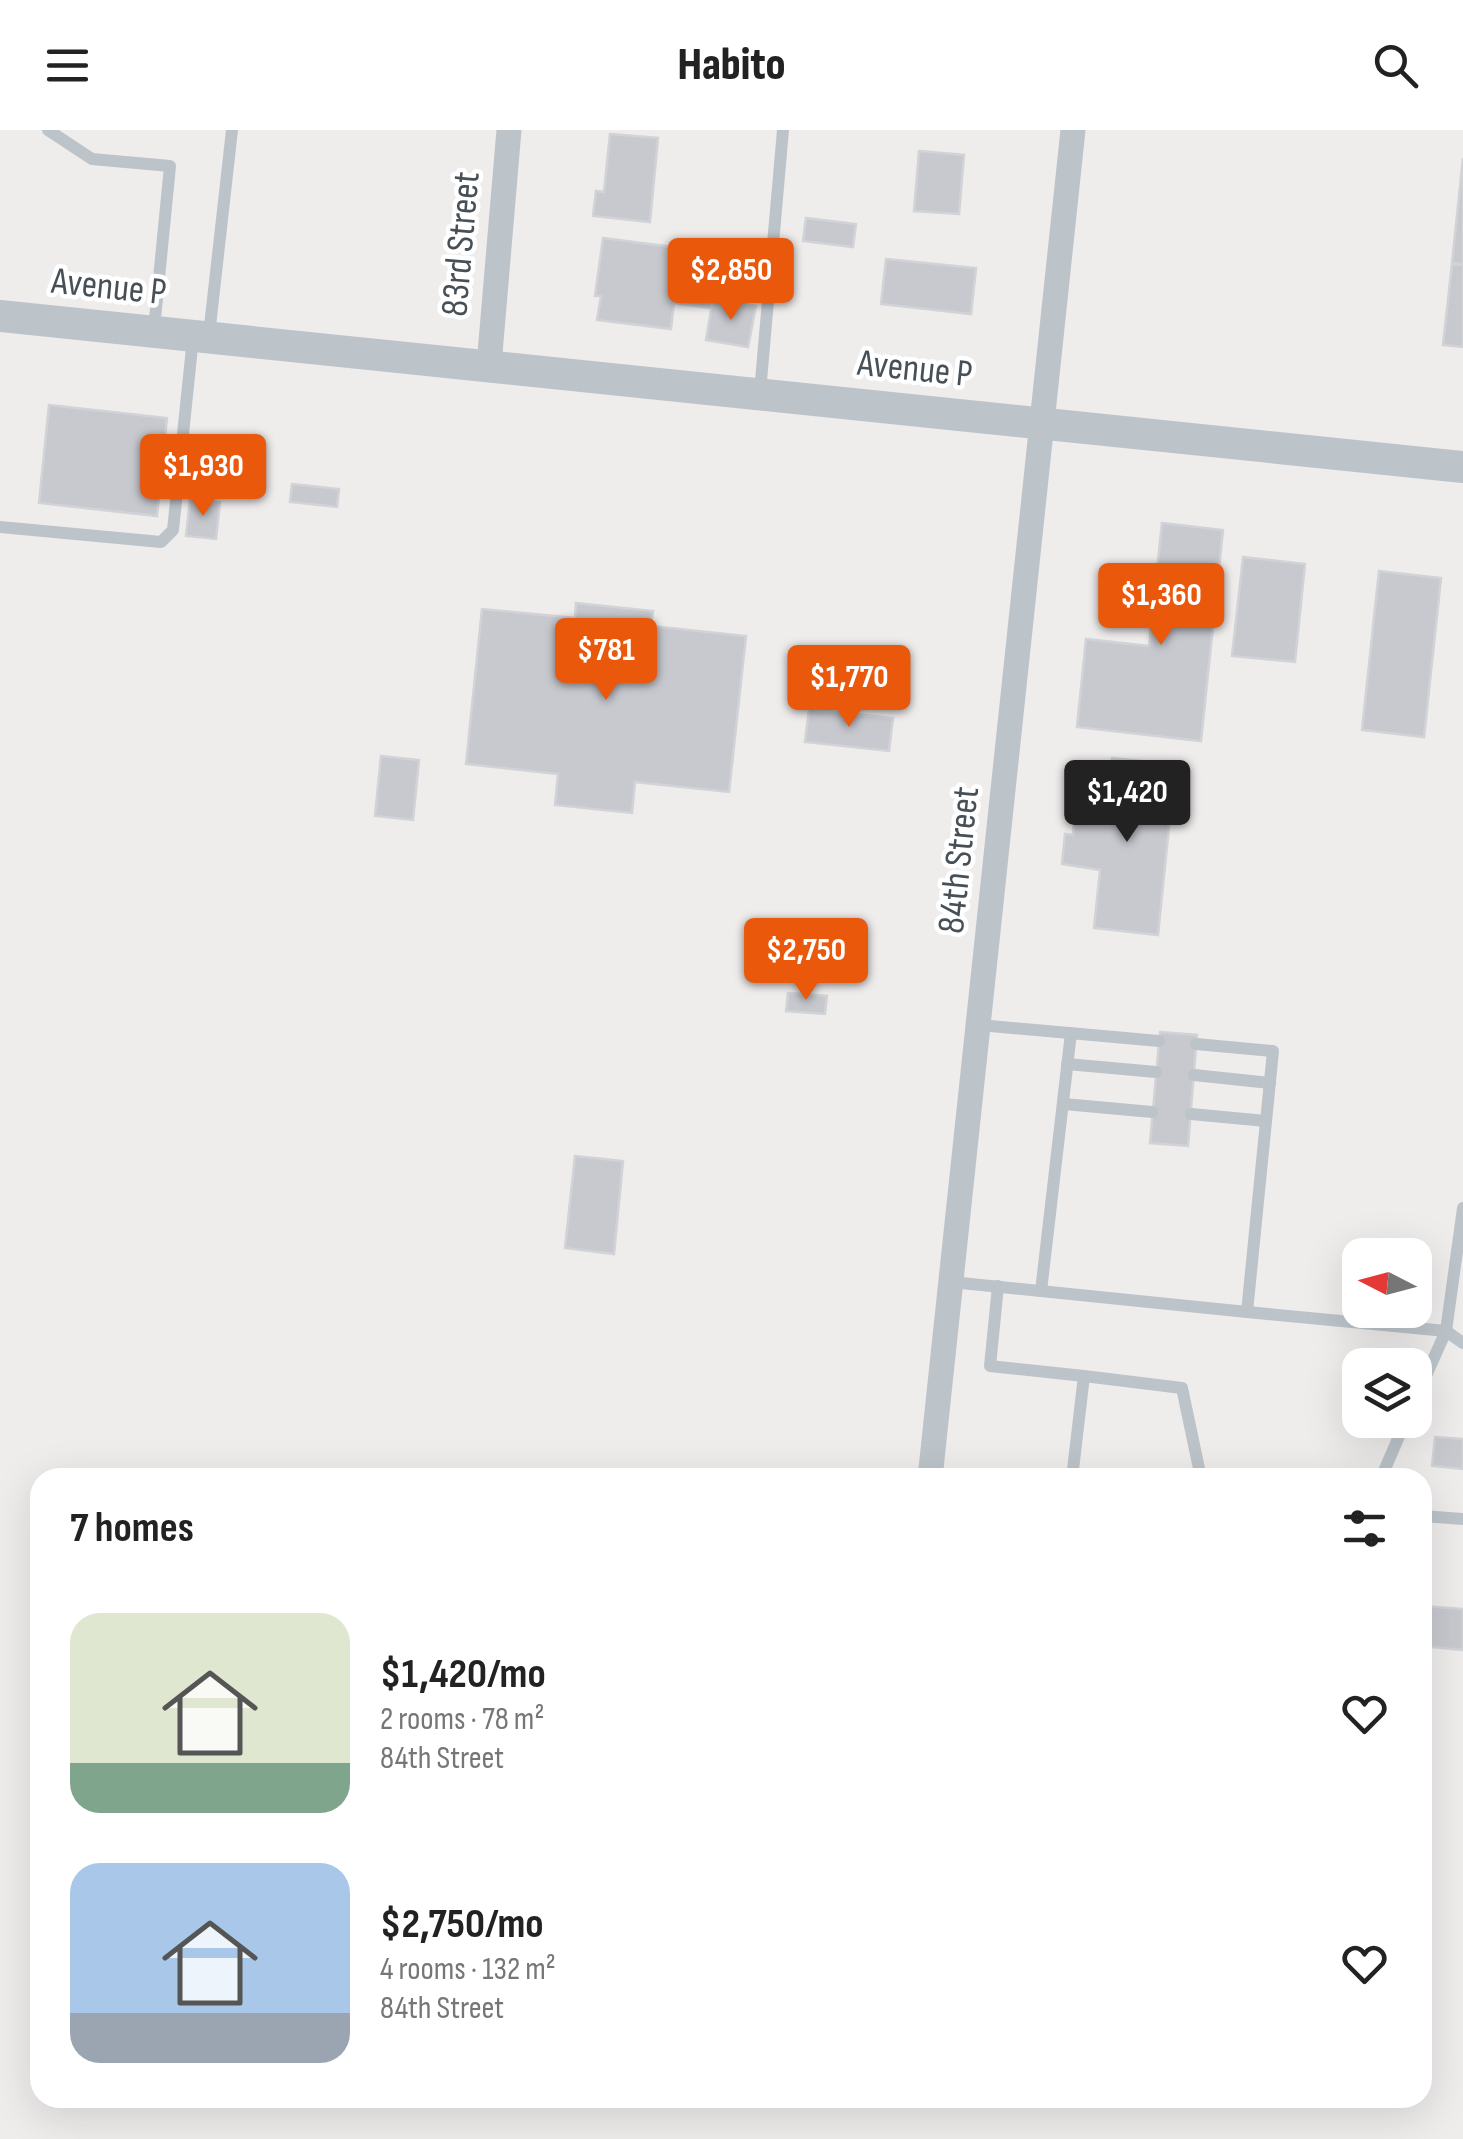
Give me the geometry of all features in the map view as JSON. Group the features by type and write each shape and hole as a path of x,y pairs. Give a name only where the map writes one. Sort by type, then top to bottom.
{"street":[{"name":"83rd Street","path":"489,365 510,130"},
{"name":"84th Street","path":"931,1468 1073,130"},
{"name":"Avenue P","path":"0,316 1463,467"}],"lane":[{"path":"48,130 92,159 170,166 153,332"},
{"path":"0,526 161,542 173,530 232,130"},
{"path":"760,393 782,130"},
{"path":"979,1025 1159,1041"},
{"path":"1041,1291 1071,1033"},
{"path":"1196,1044 1273,1051 1247,1312"},
{"path":"1067,1064 1156,1072"},
{"path":"1194,1075 1270,1083"},
{"path":"1064,1104 1152,1112"},
{"path":"1190,1114 1266,1121"},
{"path":"1432,1362 1446,1330 1463,1208"},
{"path":"950,1282 1446,1330 1463,1343"},
{"path":"998,1286 990,1366 1182,1388 1198,1468"},
{"path":"1073,1468 1084,1376"},
{"path":"1384,1468 1398,1438"},
{"path":"1432,1517 1463,1520"}],"building":[{"path":"610,134 658,138 650,222 593,216 596,191 604,192"},
{"path":"919,151 964,155 959,214 914,211"},
{"path":"1463,158 1463,264 1452,263"},
{"path":"806,218 856,224 853,247 803,241"},
{"path":"603,238 673,247 673,243 691,245 689,252 717,256 711,308 674,303 671,329 597,320 601,296 595,296"},
{"path":"886,259 976,268 971,314 881,304"},
{"path":"1452,264 1463,265 1463,347 1443,345"},
{"path":"713,298 756,306 748,347 706,340"},
{"path":"49,405 167,418 157,516 39,503"},
{"path":"292,484 339,489 337,507 290,502"},
{"path":"190,499 220,502 216,539 186,536"},
{"path":"1162,523 1223,530 1201,741 1077,727 1086,639 1149,646"},
{"path":"1243,557 1305,564 1295,662 1232,656"},
{"path":"1379,571 1441,578 1424,737 1362,730"},
{"path":"576,603 653,611 651,626 746,636 729,792 635,782 632,813 555,805 558,774 466,764 482,609 575,618"},
{"path":"809,709 893,718 889,751 805,742"},
{"path":"381,756 419,760 413,820 375,816"},
{"path":"1112,758 1180,765 1179,778 1174,777 1158,935 1094,928 1100,870 1062,864 1065,834 1073,835 1076,803 1107,806"},
{"path":"788,993 827,996 825,1014 786,1011"},
{"path":"1160,1032 1197,1035 1188,1146 1150,1143"},
{"path":"575,1156 623,1161 614,1254 565,1248"},
{"path":"1435,1437 1463,1439 1463,1469 1432,1466"},
{"path":"1432,1607 1463,1609 1463,1650 1432,1647"}]}
